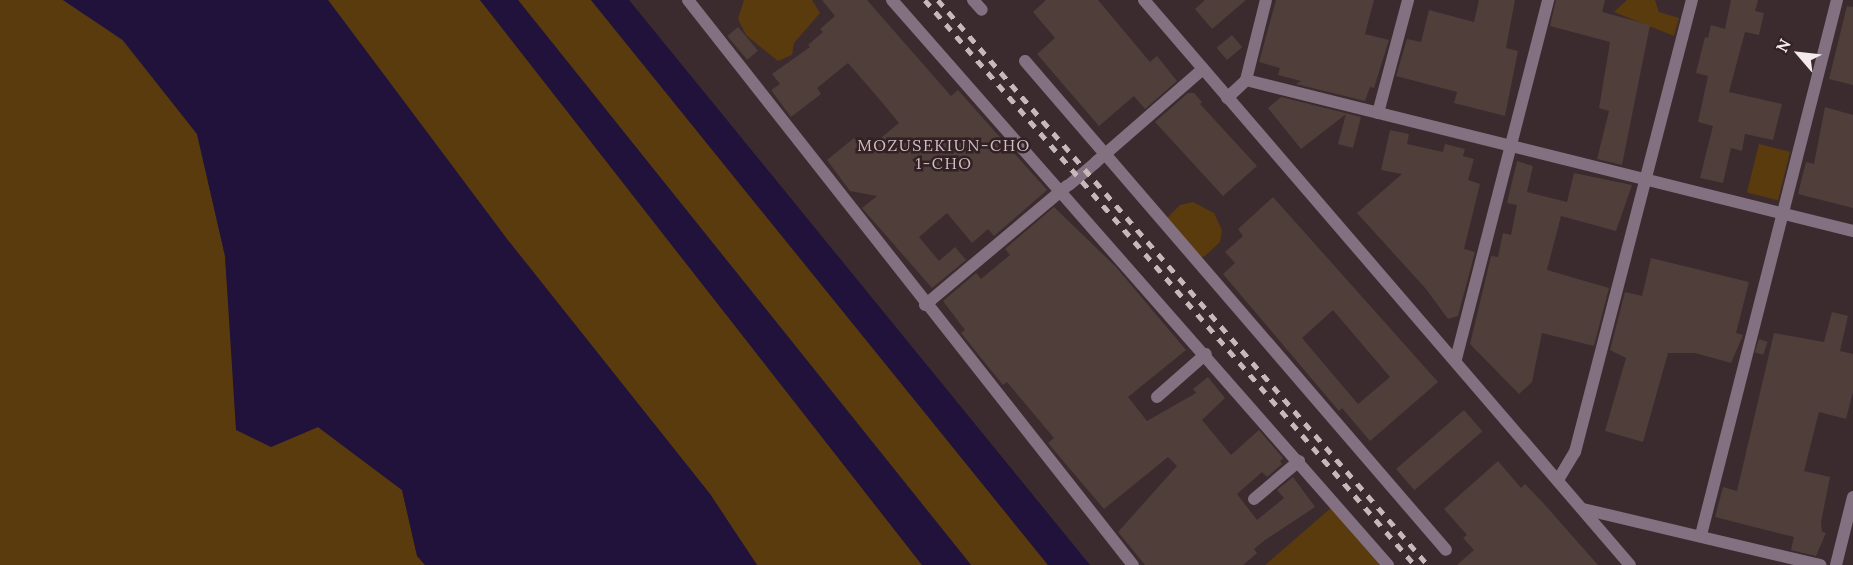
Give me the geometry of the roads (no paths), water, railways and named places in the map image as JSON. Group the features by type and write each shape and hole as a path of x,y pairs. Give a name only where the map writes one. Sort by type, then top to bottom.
{"street":[{"path":"688,0 925,305 1133,565"},
{"path":"892,0 1066,187 1388,565"},
{"path":"973,0 982,10"},
{"path":"1144,0 1456,359 1630,565"},
{"path":"1227,98 1246,80 1266,0"},
{"path":"1378,113 1408,0"},
{"path":"1456,359 1548,0"},
{"path":"1558,480 1575,452 1692,0"},
{"path":"1701,535 1837,0"},
{"path":"1025,61 1100,159 1446,550"},
{"path":"925,305 1100,159 1203,69"},
{"path":"1246,80 1853,231"},
{"path":"1157,397 1206,354"},
{"path":"1254,499 1299,461"},
{"path":"1836,565 1853,497"},
{"path":"1583,509 1701,535 1820,565"}],"railway":[{"path":"925,0 1415,565"},
{"path":"938,0 1428,565"}],"district":[{"name":"MOZUSEKIUN-CHO 1-CHO","path":"944,154"}]}
